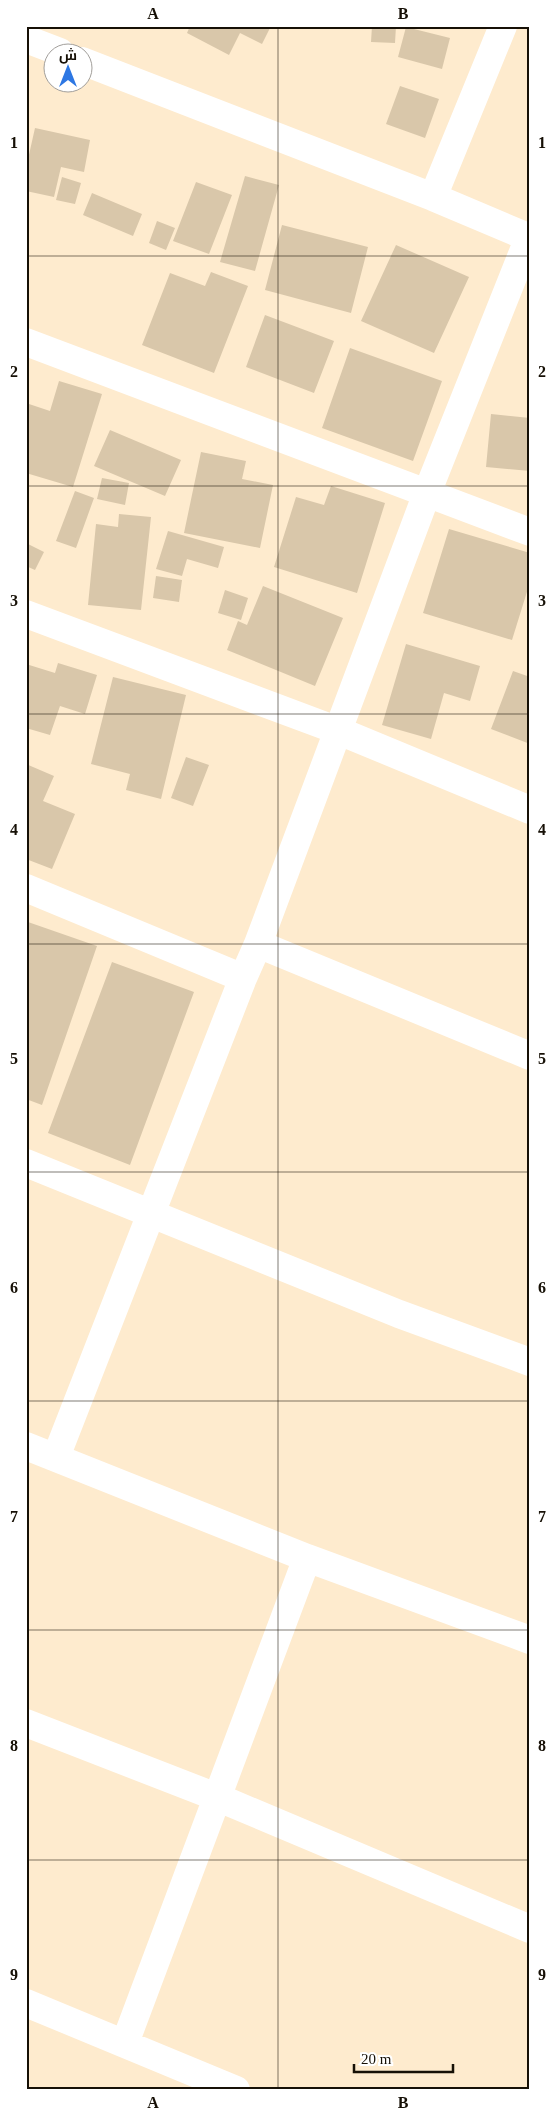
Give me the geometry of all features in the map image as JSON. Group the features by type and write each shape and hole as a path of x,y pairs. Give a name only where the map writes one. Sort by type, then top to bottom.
{"street":[{"path":"433,197 503,26"},
{"path":"26,39 42,45"},
{"path":"56,1457 258,944 427,493 529,237 433,197 92,65"},
{"path":"26,342 530,532"},
{"path":"26,614 339,731 530,810"},
{"path":"26,888 243,978"},
{"path":"258,944 530,1056"},
{"path":"26,1163 399,1314 530,1362"},
{"path":"26,1446 308,1558 530,1640"},
{"path":"125,2043 308,1558"},
{"path":"26,1722 219,1798 530,1929"},
{"path":"26,2003 231,2089"}],"building":[{"path":"190,26 271,26 262,44 240,33 229,55 187,33"},
{"path":"372,26 396,26 395,43 371,42"},
{"path":"406,27 450,38 442,69 398,57"},
{"path":"400,86 439,99 425,138 386,124"},
{"path":"35,128 90,140 84,172 61,167 54,197 26,191 26,168"},
{"path":"245,176 279,185 255,271 220,262"},
{"path":"62,177 81,183 75,204 56,200"},
{"path":"196,182 232,195 209,254 173,241"},
{"path":"92,193 142,214 133,236 83,215"},
{"path":"157,221 175,228 166,250 149,243"},
{"path":"282,225 368,247 351,313 265,290"},
{"path":"396,245 469,277 434,353 361,321"},
{"path":"211,272 248,286 214,373 142,345 170,273 205,286"},
{"path":"265,315 334,341 314,393 246,367"},
{"path":"350,348 442,381 413,461 322,428"},
{"path":"59,381 102,394 73,487 26,473 26,403 50,411"},
{"path":"491,414 530,418 530,471 486,467"},
{"path":"110,430 181,460 165,496 94,466"},
{"path":"201,452 246,461 242,479 273,485 260,548 184,533"},
{"path":"102,478 129,483 125,505 97,499"},
{"path":"331,486 385,503 357,593 274,567 296,497 324,505"},
{"path":"75,491 94,498 76,548 56,541"},
{"path":"119,514 151,517 141,610 88,605 96,524 118,527"},
{"path":"449,529 530,553 530,582 512,640 423,613"},
{"path":"168,531 224,547 218,568 187,559 182,576 156,569"},
{"path":"26,543 44,552 35,570 26,566"},
{"path":"156,576 182,580 179,602 153,598"},
{"path":"263,586 343,618 315,686 227,650 238,621 247,625"},
{"path":"225,590 248,598 241,620 218,613"},
{"path":"406,644 480,666 470,701 444,693 431,739 382,725"},
{"path":"58,663 97,675 85,714 60,706 50,735 26,728 26,664 55,673"},
{"path":"513,671 530,677 530,744 491,729"},
{"path":"113,677 186,695 161,799 126,790 130,774 91,764"},
{"path":"186,757 209,765 193,806 171,798"},
{"path":"26,764 54,776 43,801 75,814 52,869 26,859"},
{"path":"28,922 97,946 42,1105 26,1099"},
{"path":"112,962 194,992 130,1165 48,1133"}]}
